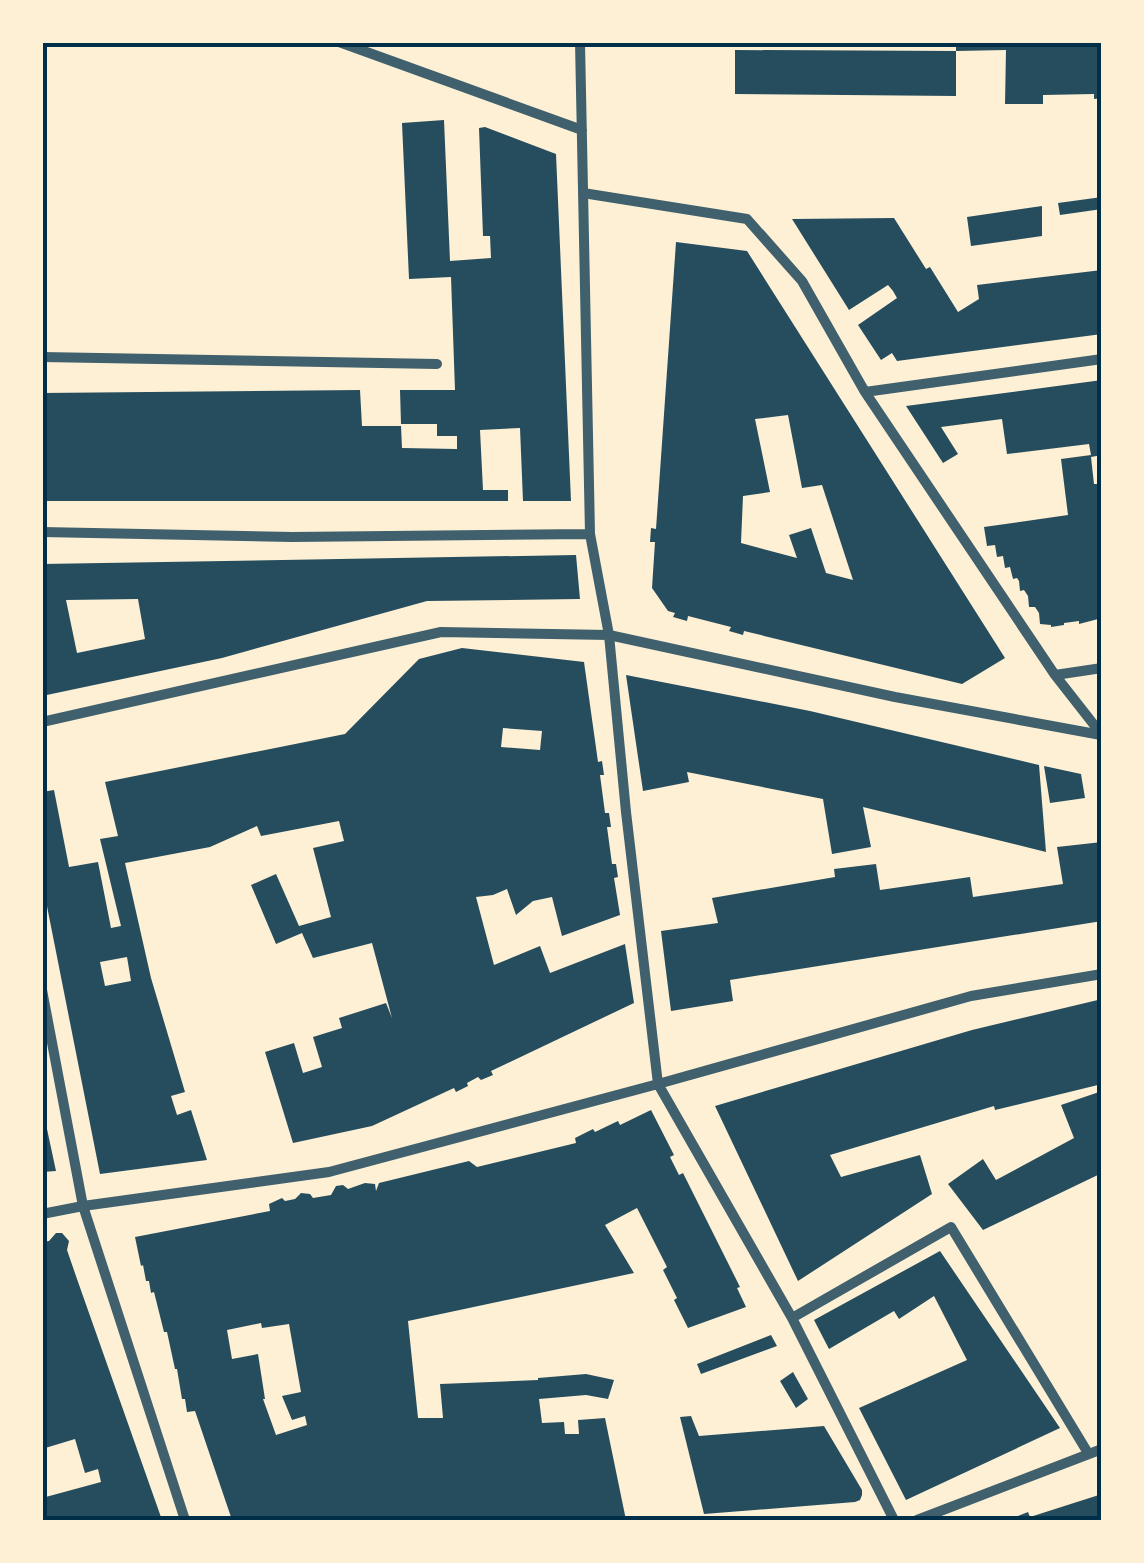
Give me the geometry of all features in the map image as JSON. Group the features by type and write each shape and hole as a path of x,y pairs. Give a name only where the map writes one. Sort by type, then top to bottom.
{"street":[{"path":"339,42 582,130"},
{"path":"580,42 590,534 608,636 658,1084 792,1318 894,1520"},
{"path":"583,193 747,219 802,281 865,392 1055,675 1101,735"},
{"path":"42,357 437,364"},
{"path":"865,392 1102,358"},
{"path":"42,532 292,536 590,534"},
{"path":"42,722 441,632 608,636 895,697 1101,735"},
{"path":"1055,675 1102,668"},
{"path":"42,1214 328,1172 970,996 1102,974"},
{"path":"42,990 84,1206 185,1520"},
{"path":"792,1318 951,1227 1088,1453"},
{"path":"917,1520 1102,1449"}],"building":[{"path":"956,42 1102,42 1102,98 1094,99 1094,94 1043,95 1043,104 1005,104 1006,50 956,51"},
{"path":"735,50 956,51 956,96 735,94"},
{"path":"444,120 450,261 491,258 490,236 483,236 479,128 556,154 571,501 523,501 520,428 480,430 483,490 508,490 508,501 42,501 42,393 360,390 362,426 401,426 402,448 457,449 457,436 437,436 437,424 401,424 400,390 455,390 451,277 409,279 402,123"},
{"path":"1102,197 1102,209 1060,215 1058,203"},
{"path":"1042,206 1042,236 971,246 967,217"},
{"path":"894,218 958,312 979,299 977,285 1102,270 1102,334 897,361 892,353 881,360 858,325 897,298 893,291 888,285 849,310 792,219"},
{"path":"676,242 747,251 1005,658 962,684 744,631 743,635 729,631 731,627 688,616 687,621 673,617 675,613 668,611 652,588 655,542 650,542 651,528 656,529","holes":["788,415 802,488 822,485 853,580 826,573 811,528 789,535 797,558 741,543 743,496 770,492 755,419"]},
{"path":"1102,380 1102,455 1091,457 1094,484 1102,484 1102,618 1051,627 1040,624 1039,613 1035,607 1029,607 1028,596 1020,591 1010,567 1005,568 1003,556 997,557 995,545 987,546 984,527 1068,515 1061,459 1091,455 1089,444 1007,454 1002,419 941,427 958,454 943,463 906,406"},
{"path":"576,555 580,599 427,601 222,658 42,696 42,564","holes":["138,599 145,639 77,653 66,600"]},
{"path":"462,648 584,662 598,762 602,761 604,775 600,775 611,827 607,827 612,864 616,864 618,877 614,878 620,915 562,936 552,897 533,901 516,915 507,889 476,897 494,965 540,946 550,973 625,944 634,1003 491,1071 493,1075 481,1080 478,1077 456,1092 454,1088 372,1126 293,1143 265,1052 294,1043 303,1073 322,1067 313,1037 342,1028 339,1018 386,1003 392,1018 372,943 313,958 302,933 276,944 251,885 276,874 299,926 331,917 313,848 344,841 339,821 261,836 257,826 210,847 125,863 151,978 185,1092 171,1096 177,1115 191,1110 207,1160 100,1174 42,881 42,792 54,790 69,867 98,862 111,928 121,926 100,839 118,836 105,782 345,734 419,659","holes":["503,728 542,731 540,750 501,747","127,957 131,981 105,986 100,962"]},
{"path":"626,675 810,711 1039,765 1046,852 863,807 871,847 832,854 823,799 687,772 689,782 643,791"},
{"path":"1044,766 1081,774 1085,798 1050,803"},
{"path":"1102,842 1102,921 730,980 733,1001 671,1011 661,931 718,923 712,898 835,877 834,869 876,864 880,890 970,877 973,897 1063,884 1057,847"},
{"path":"1102,999 1102,1084 995,1110 994,1106 830,1155 841,1177 920,1155 932,1194 798,1281 715,1106 972,1030"},
{"path":"1102,1091 1102,1173 983,1230 948,1184 983,1159 996,1180 1074,1138 1061,1105"},
{"path":"651,1110 674,1155 670,1157 679,1175 683,1173 740,1287 737,1288 746,1307 688,1328 663,1270 667,1267 637,1208 605,1225 634,1273 408,1321 418,1418 443,1418 440,1384 586,1374 614,1380 608,1399 586,1395 539,1399 542,1423 564,1422 565,1434 579,1434 578,1420 605,1418 626,1520 232,1520 195,1411 187,1412 182,1399 167,1332 154,1292 151,1293 146,1281 135,1237 270,1211 269,1204 282,1198 295,1199 301,1193 313,1198 331,1195 336,1186 348,1189 375,1184 376,1191 379,1183 469,1161 477,1167 576,1143 575,1138 593,1129 595,1132 618,1121 620,1125","holes":["261,1323 262,1328 289,1324 301,1392 282,1396 292,1420 305,1416 307,1425 276,1435 263,1399 258,1354 232,1359 227,1330"]},
{"path":"44,1115 56,1171 42,1172"},
{"path":"62,1233 69,1241 67,1250 162,1520 42,1520 42,1498 101,1482 98,1469 85,1473 75,1439 42,1449 42,1242"},
{"path":"940,1251 1060,1428 906,1500 859,1408 967,1360 934,1296 899,1319 894,1311 829,1349 814,1320"},
{"path":"771,1335 777,1346 701,1374 697,1364"},
{"path":"793,1372 808,1399 796,1408 780,1381"},
{"path":"691,1416 699,1436 824,1426 862,1490 860,1500 704,1514 680,1417"},
{"path":"1102,1494 1102,1520 1008,1520 1028,1512 1030,1517"}]}
